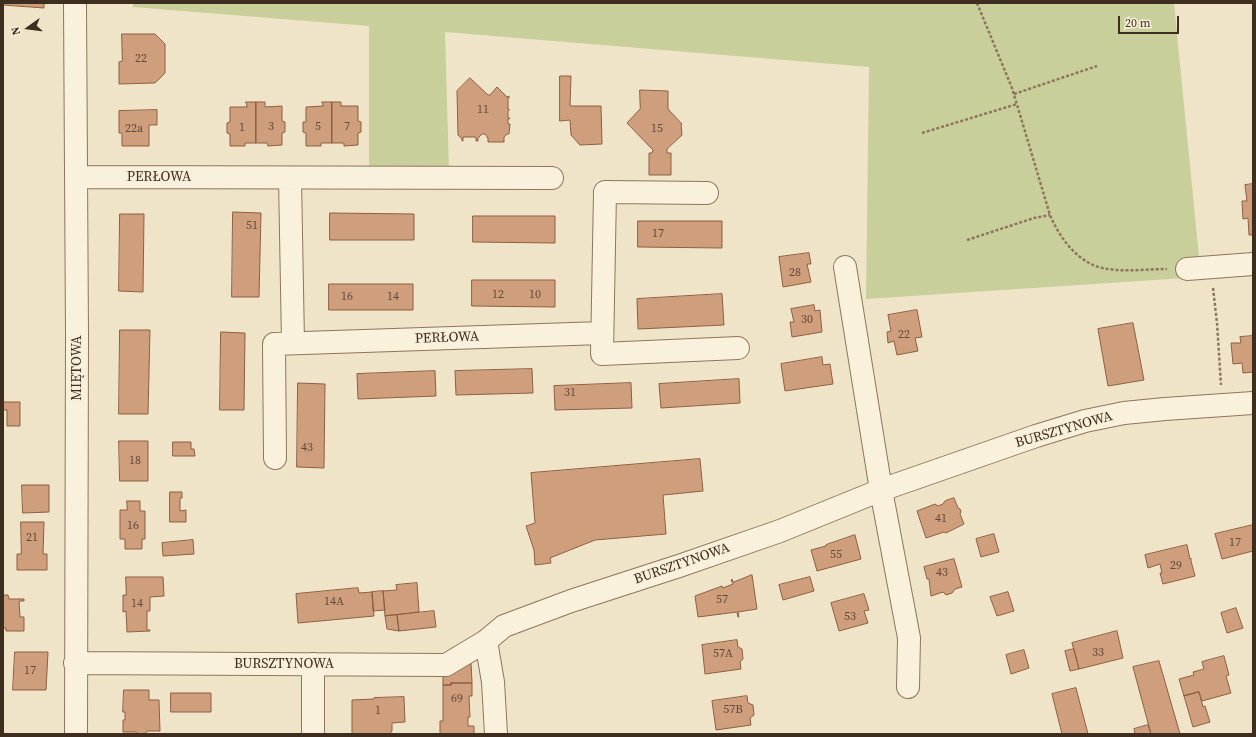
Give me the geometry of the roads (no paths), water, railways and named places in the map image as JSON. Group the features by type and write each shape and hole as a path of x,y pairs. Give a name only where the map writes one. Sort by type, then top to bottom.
{"street":[{"name":"MIĘTOWA","path":"75,3 76,734"},
{"name":"PERŁOWA","path":"76,177 552,178"},
{"path":"290,178 293,343"},
{"path":"707,193 605,192 602,354 738,348"},
{"path":"1187,269 1253,264"},
{"path":"845,267 881,490 909,638 908,687"},
{"name":"PERŁOWA","path":"275,458 274,344 602,333"},
{"name":"BURSZTYNOWA","path":"76,662 446,665 486,641 504,626 571,601 772,534 881,490 1036,436 1085,421 1124,413 1253,403"},
{"path":"486,641 493,682 496,734"},
{"path":"312,664 313,734"}]}
